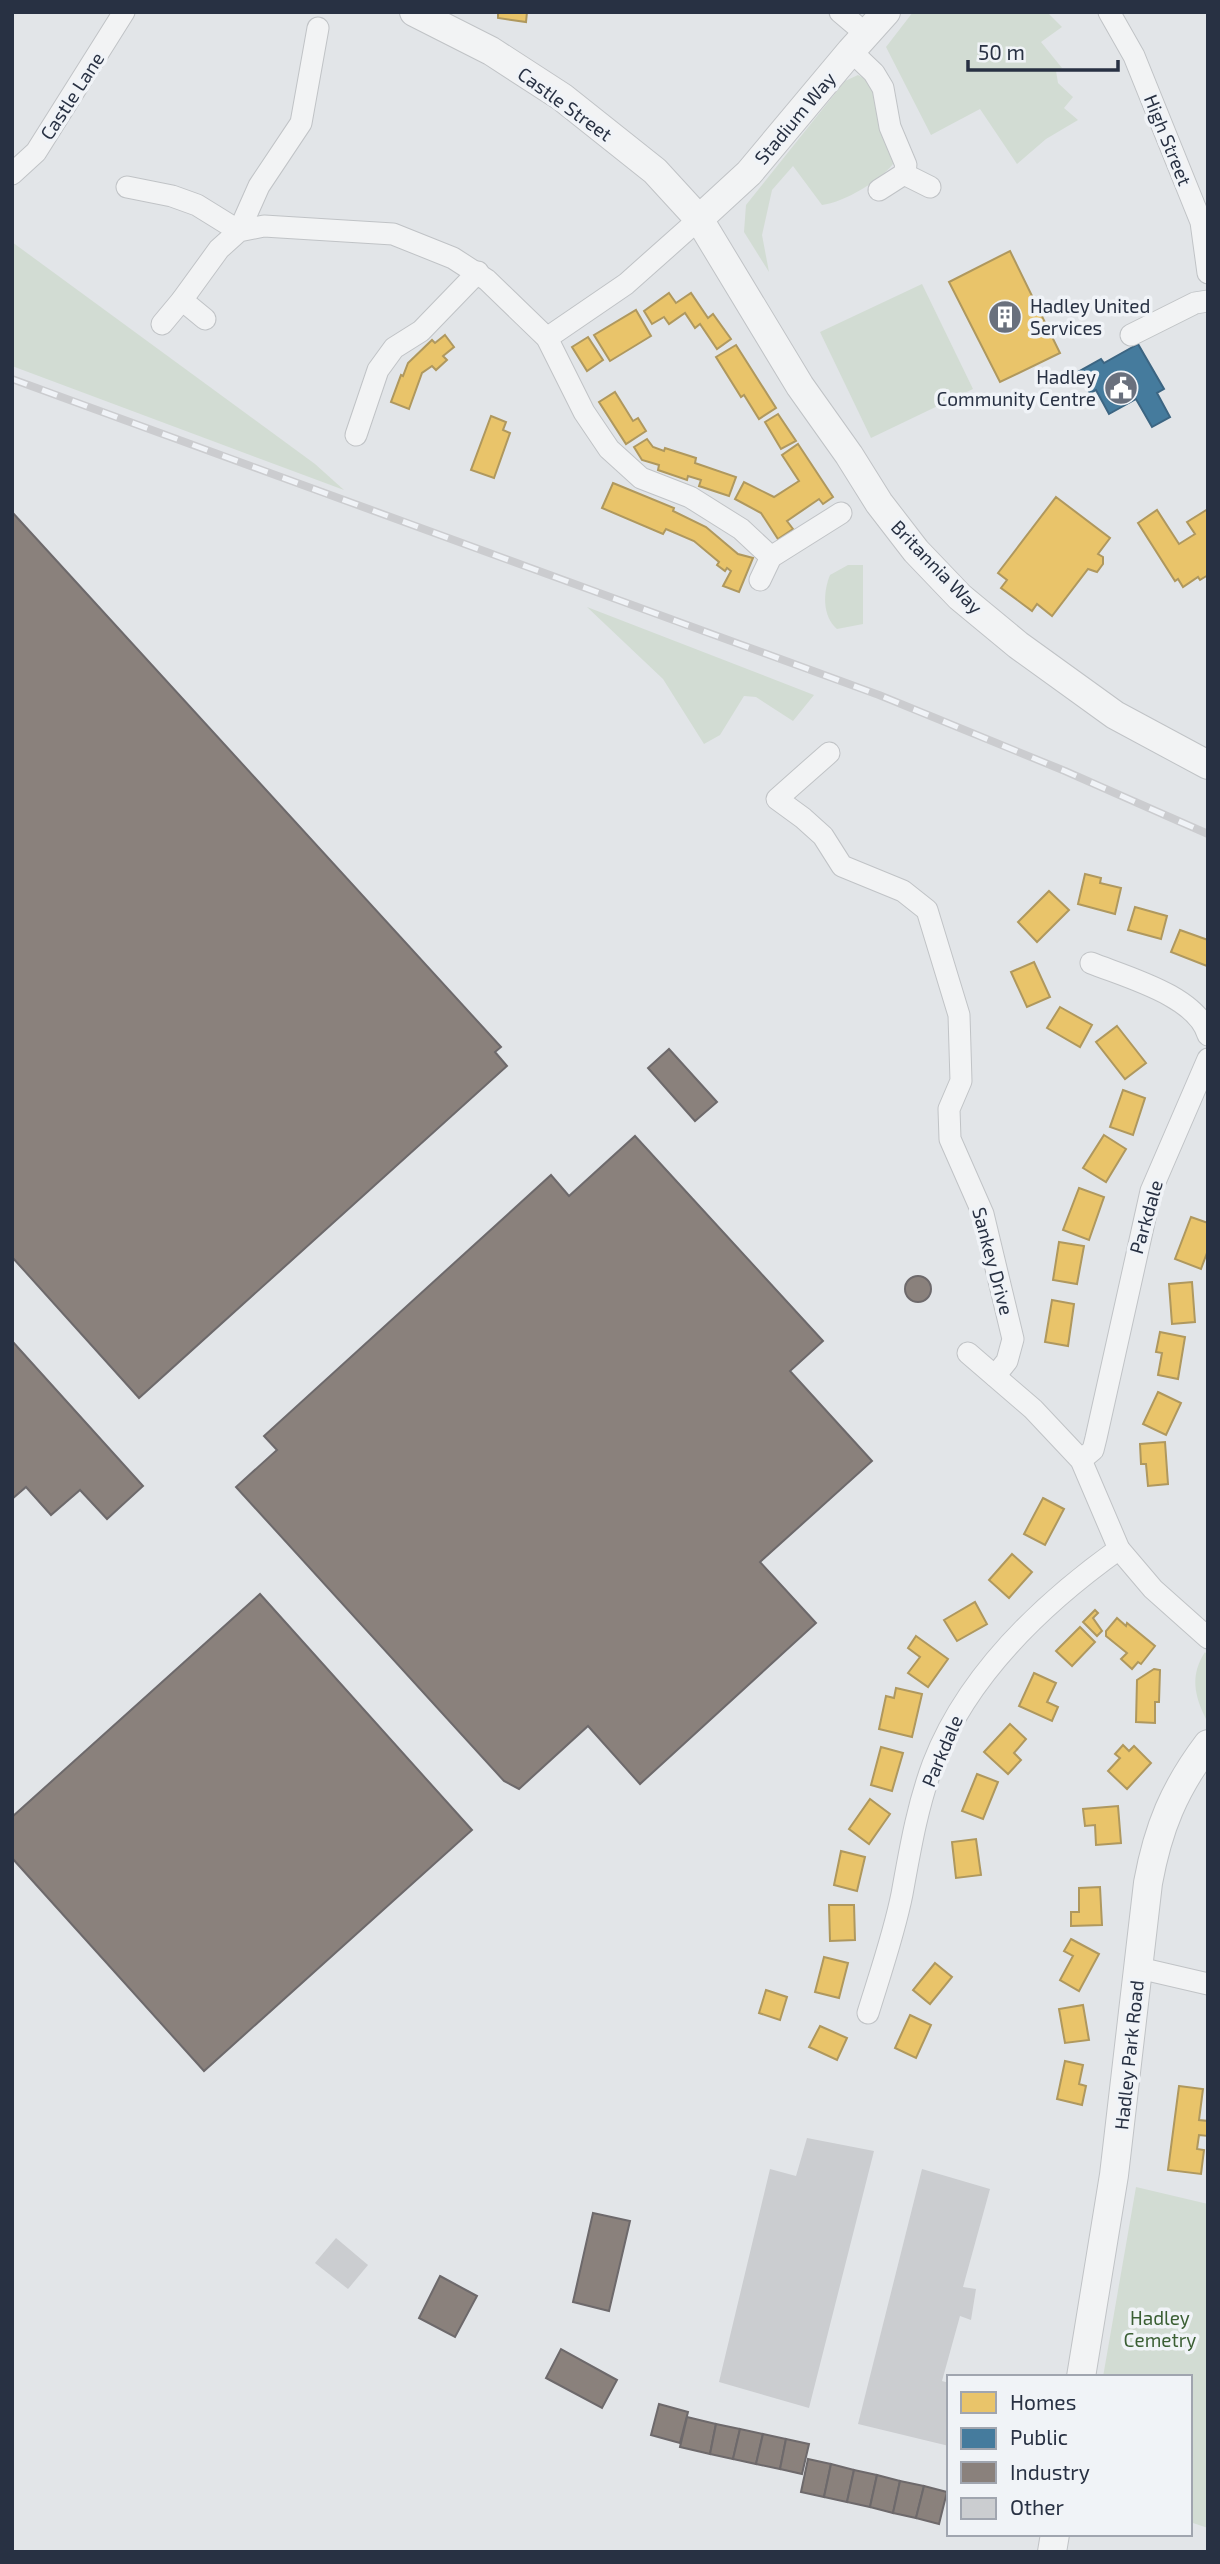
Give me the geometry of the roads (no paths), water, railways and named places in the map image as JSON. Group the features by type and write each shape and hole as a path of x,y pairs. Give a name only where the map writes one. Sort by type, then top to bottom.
{"street":[{"name":"Castle Lane","path":"12,174 36,152 124,12"},
{"name":"Castle Street","path":"414,12 491,51 562,97 655,171 699,219"},
{"path":"840,12 883,89 890,127 906,165 904,174 879,190"},
{"name":"Stadium Way","path":"699,219 749,173 886,12"},
{"name":"High Street","path":"1109,12 1134,57 1205,221 1208,273"},
{"path":"162,324 219,249 239,231 260,187 300,123 318,28"},
{"path":"904,174 930,187"},
{"path":"127,187 172,196 197,205 239,231 264,226 393,234 453,258 478,272 547,338 584,412 609,449 641,478 690,497 741,529 771,557"},
{"path":"547,338 626,284 699,219"},
{"name":"Britannia Way","path":"699,219 800,386 849,455 878,503 916,551 960,597 1039,660 1115,715 1208,765"},
{"path":"356,435 378,370 394,348 421,331 478,272"},
{"path":"182,300 205,319"},
{"path":"1131,335 1195,303 1208,301"},
{"path":"760,580 771,557 841,513"},
{"name":"Sankey Drive","path":"829,753 778,799 822,836 842,866 903,891 927,910 959,1016 961,1081 949,1110 950,1139 983,1214 1013,1339 1007,1361 995,1376"},
{"path":"1091,963 1149,986 1190,1007 1208,1035"},
{"name":"Parkdale","path":"1081,1460 1093,1450 1151,1191 1208,1059"},
{"path":"968,1353 1033,1409 1081,1460 1119,1549 1153,1589 1208,1638"},
{"name":"Parkdale","path":"868,2012 896,1918 921,1801 933,1763 964,1701 1035,1618 1119,1549"},
{"name":"Hadley Park Road","path":"1081,2375 1114,2175 1148,1883 1156,1844 1182,1781 1208,1744"},
{"path":"1139,1968 1208,1984"}],"railway":[{"path":"12,379 879,695 1065,771 1208,834"}],"place":[{"name":"Hadley United Services","path":"1005,317"},
{"name":"Hadley Community Centre","path":"1121,388"}],"park label":[{"name":"Hadley Cemetry","path":"1160,2329"}]}
